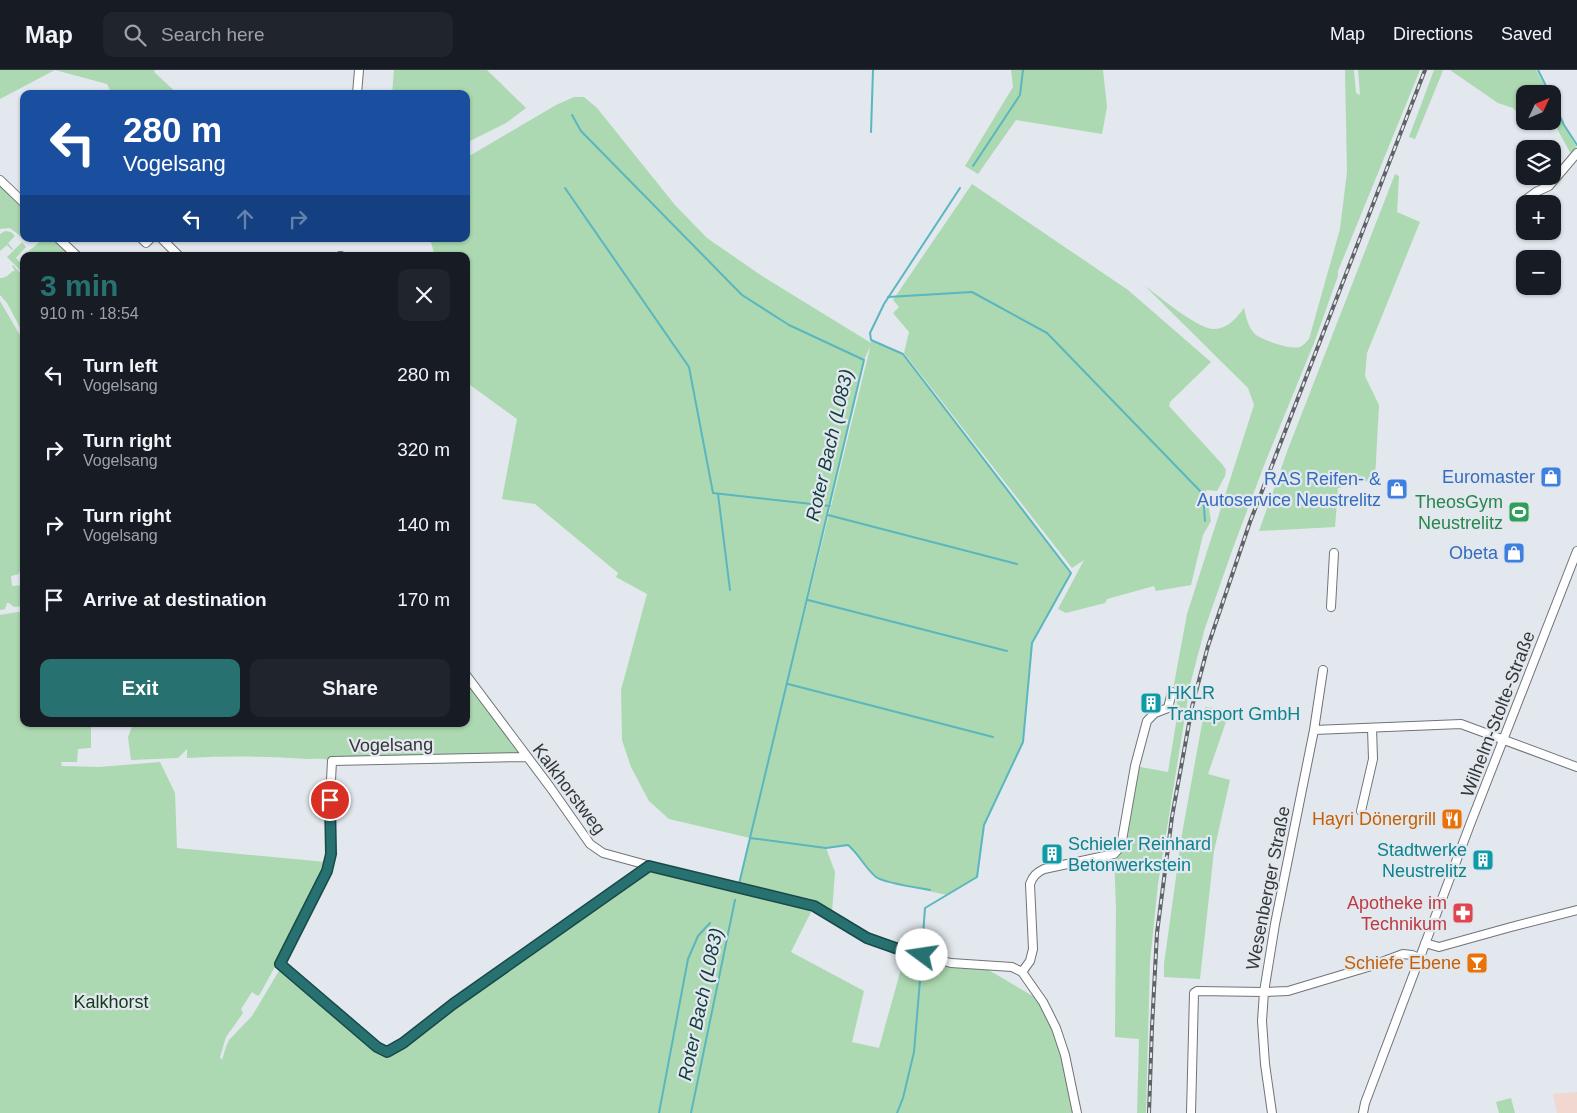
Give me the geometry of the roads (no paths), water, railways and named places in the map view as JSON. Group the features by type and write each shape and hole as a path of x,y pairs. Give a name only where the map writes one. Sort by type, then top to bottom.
{"street":[{"path":"357,90 359,70"},
{"path":"1532,195 1549,186 1577,154"},
{"path":"0,180 20,199"},
{"path":"62,242 73,252"},
{"path":"165,242 175,252"},
{"name":"Wilhelm-Stolte-Straße","path":"1362,1113 1577,551"},
{"path":"1331,607 1334,553"},
{"name":"Wesenberger Straße","path":"1272,1113 1262,1021 1264,992 1275,924 1314,730 1323,670"},
{"name":"Kalkhorstweg","path":"470,680 590,844 603,853 814,906 867,938 901,950 950,963 1012,967 1022,972"},
{"path":"1077,1113 1065,1055 1056,1028 1043,1002 1022,972 1030,961 1033,949 1030,884 1036,873 1044,868 1114,854 1121,846 1135,766 1147,721 1155,713 1168,708 1172,692"},
{"path":"1314,730 1461,724 1577,767"},
{"path":"1362,811 1373,759 1372,728"},
{"name":"Vogelsang","path":"526,757 332,761 330,800 331,854 327,871 280,964 377,1047 387,1052 403,1043 453,1004 649,866"},
{"path":"1426,943 1439,947 1577,910"},
{"path":"1191,1113 1192,998 1194,992 1288,991 1368,967 1403,954 1420,958"}],"waterway":[{"path":"871,132 873,70"},
{"path":"973,166 1020,95 1023,70"},
{"path":"1538,70 1546,85"},
{"name":"Roter Bach (L083)","path":"572,115 581,131 742,295 789,325 864,360 739,884"},
{"path":"1561,118 1577,145"},
{"path":"565,188 689,367 713,493 830,506"},
{"path":"922,948 925,908 977,877 984,825 1023,742 1032,643 1071,573 903,354 871,340 870,333 884,304 960,188"},
{"path":"888,297 972,292 1047,333 1203,494 1205,521"},
{"path":"718,494 730,590"},
{"path":"828,515 1017,564"},
{"path":"808,600 1007,651"},
{"path":"788,684 993,737"},
{"path":"750,838 826,848 848,845 876,877 894,883 930,890"},
{"name":"Roter Bach (L083)","path":"691,1113 735,900"},
{"path":"659,1113 688,959 698,936 710,923"},
{"path":"897,1113 903,1098 914,1052 921,968"}],"railway":[{"path":"1149,1113 1157,933 1172,817 1192,707 1208,646 1250,522 1425,70"}],"place":[{"name":"Euromaster","path":"1551,477"},
{"name":"RAS Reifen- & Autoservice Neustrelitz","path":"1397,489"},
{"name":"TheosGym Neustrelitz","path":"1519,512"},
{"name":"Obeta","path":"1514,553"},
{"name":"HKLR Transport GmbH","path":"1151,703"},
{"name":"Hayri Dönergrill","path":"1452,819"},
{"name":"Schieler Reinhard Betonwerkstein","path":"1052,854"},
{"name":"Stadtwerke Neustrelitz","path":"1483,860"},
{"name":"Apotheke im Technikum","path":"1463,913"},
{"name":"Schiefe Ebene","path":"1477,963"}],"park label":[{"name":"Kalkhorst","path":"111,1002"}]}
